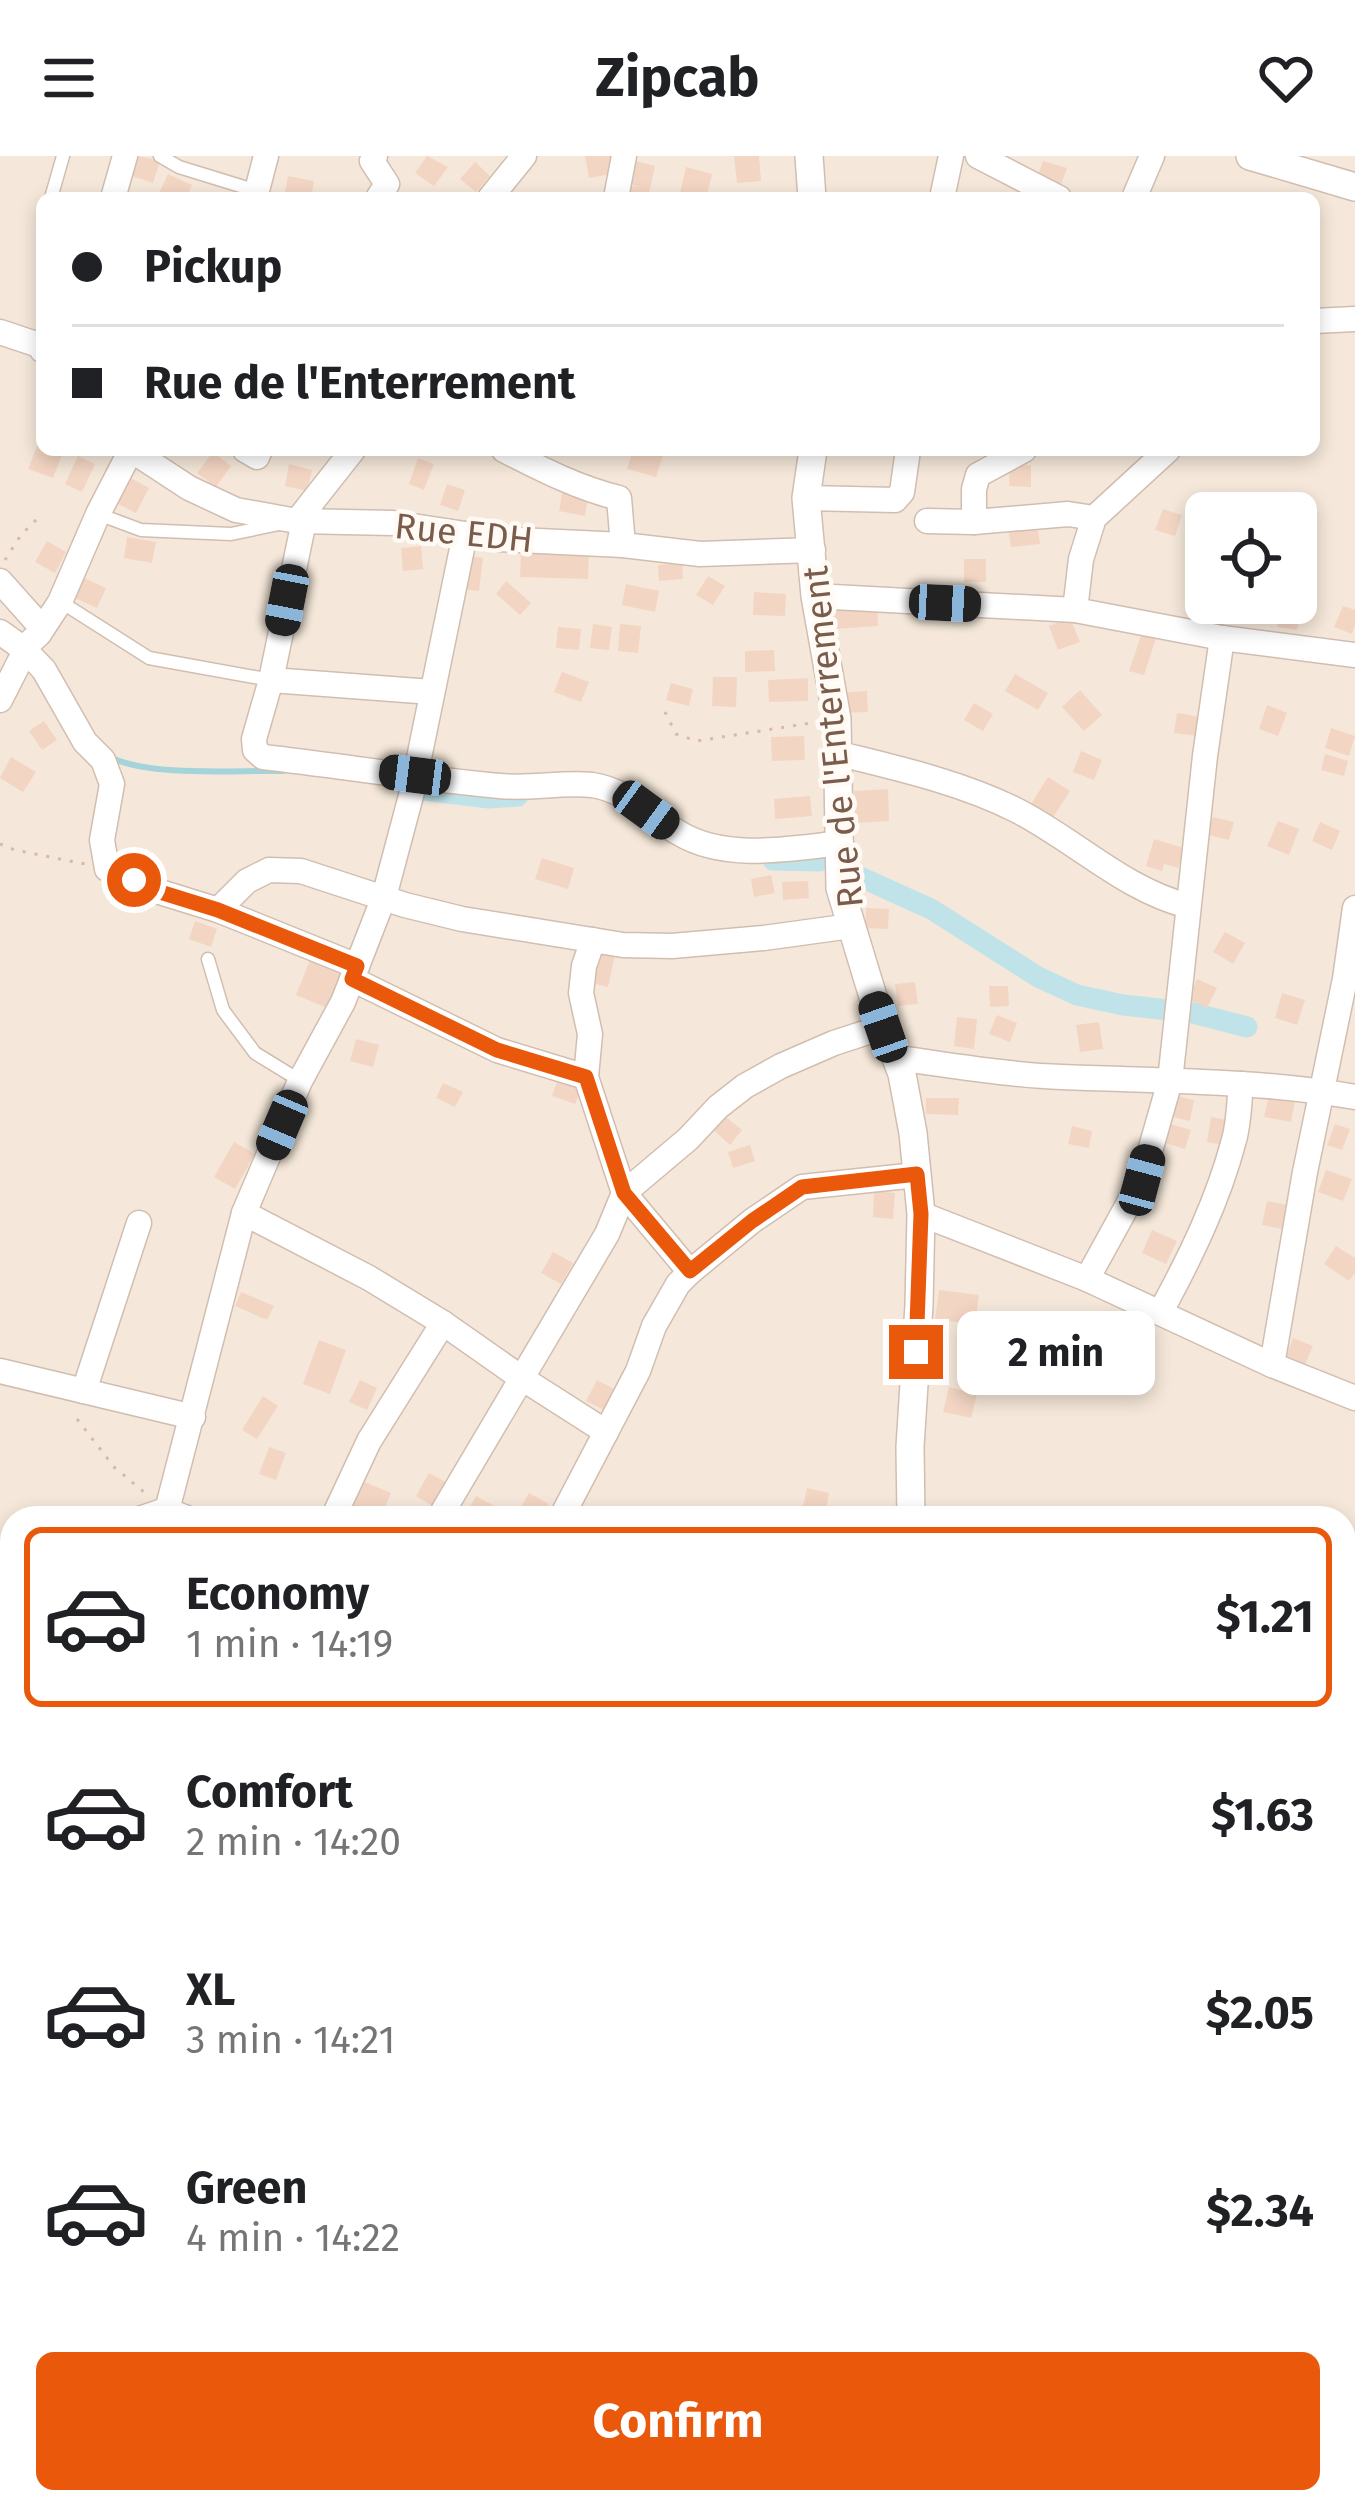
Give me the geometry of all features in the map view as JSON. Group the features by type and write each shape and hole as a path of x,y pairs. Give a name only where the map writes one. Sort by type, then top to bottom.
{"street":[{"path":"115,192 125,156"},
{"path":"257,192 266,156"},
{"path":"375,156 372,161 390,192"},
{"path":"495,192 524,156"},
{"path":"617,192 624,156"},
{"path":"809,156 812,192"},
{"path":"943,192 951,156"},
{"path":"978,156 1047,192"},
{"path":"1137,192 1152,156"},
{"path":"1250,156 1355,188"},
{"path":"1320,321 1355,319"},
{"path":"0,332 36,344"},
{"path":"0,700 60,602 128,456"},
{"name":"Rue EDH","path":"140,456 189,488 236,510 300,521 393,523 498,539 700,554 813,550"},
{"path":"349,456 300,521 272,680 254,739 255,750 263,757 505,787 589,785 614,790 682,836 719,847 775,850 841,843"},
{"path":"516,456 596,493 619,498 623,545"},
{"name":"Rue de l'Enterrement","path":"812,456 806,497 815,596 837,718 840,888 897,1058 913,1133 921,1214 911,1506"},
{"path":"806,497 895,500 902,492 907,456"},
{"path":"974,522 977,475 1013,456"},
{"path":"1075,610 1081,559 1094,518 1161,456"},
{"path":"927,520 974,522 1067,514 1094,518"},
{"path":"168,1506 244,1213 300,1081 343,1002 384,897 415,775 465,534"},
{"path":"0,581 34,639 44,670 85,742 103,760 112,784 102,840 107,869 218,910 355,972 497,1050 586,1077"},
{"path":"815,596 1075,610 1222,638 1355,655"},
{"path":"0,632 34,639"},
{"path":"1087,1279 1142,1180 1170,1081 1222,638"},
{"path":"272,680 431,692"},
{"path":"836,753 927,776 1016,810 1159,898 1188,906"},
{"path":"218,910 247,881 269,870 301,871 462,919 623,945 672,946 851,926"},
{"path":"1272,1365 1322,1091 1350,979 1355,908"},
{"path":"593,940 581,993 590,1034 586,1077 624,1193 690,1271"},
{"path":"446,1506 607,1234 624,1193 745,1086 834,1043 883,1027"},
{"path":"897,1058 1055,1077 1241,1084 1355,1097"},
{"path":"1160,1312 1193,1253 1212,1206 1235,1138 1241,1084"},
{"path":"568,1506 638,1372 653,1326 690,1271 802,1187 917,1174"},
{"path":"244,1213 369,1278 606,1432"},
{"path":"921,1214 1087,1279 1355,1399"},
{"path":"84,1391 139,1222"},
{"path":"339,1506 369,1441 443,1323"},
{"path":"0,1371 193,1417"}],"lane":[{"path":"53,192 63,156"},
{"path":"160,156 248,192"},
{"path":"98,514 141,530 231,534 300,521"},
{"path":"60,602 149,658 272,680"},
{"path":"208,958 223,1010 255,1053 300,1081"}],"path":[{"path":"0,566 39,518"},
{"path":"665,712 676,734 697,741 837,718"},
{"path":"0,844 107,869"},
{"path":"76,1419 114,1467 155,1506"}],"shaded area":[{"path":"0,156 1355,156 1355,1506 0,1506"}],"building":[{"path":"138,156 160,161 153,183 131,176"},
{"path":"427,156 448,167 434,186 415,173"},
{"path":"585,156 612,156 616,173 589,178"},
{"path":"734,156 759,156 761,181 737,183"},
{"path":"632,160 655,166 649,192 624,192 626,185 639,187 627,183"},
{"path":"1043,161 1067,168 1061,185 1037,178"},
{"path":"475,162 490,176 476,192 460,179"},
{"path":"686,167 712,174 708,192 680,192"},
{"path":"168,174 192,185 189,192 159,192"},
{"path":"288,176 314,181 312,192 285,192"},
{"path":"36,449 36,456 62,456 53,478 28,469"},
{"path":"78,456 95,464 82,492 65,484"},
{"path":"210,456 231,466 216,487 197,473"},
{"path":"631,456 663,456 656,477 627,469"},
{"path":"418,458 434,464 424,490 409,484"},
{"path":"289,464 312,470 307,491 285,486"},
{"path":"1010,465 1031,465 1031,487 1009,486"},
{"path":"129,477 149,488 136,513 116,503"},
{"path":"447,484 465,490 458,511 440,505"},
{"path":"563,488 589,492 585,516 559,511"},
{"path":"1163,509 1182,515 1175,536 1155,530"},
{"path":"1037,524 1040,544 1011,547 1008,528"},
{"path":"127,537 156,542 152,563 124,558"},
{"path":"47,541 66,552 55,573 35,562"},
{"path":"421,546 423,569 403,571 401,548"},
{"path":"521,547 589,550 588,579 520,577"},
{"path":"465,555 483,558 479,591 462,589"},
{"path":"964,559 986,559 986,582 964,582"},
{"path":"682,563 683,579 659,581 658,565"},
{"path":"708,576 725,586 713,605 696,595"},
{"path":"84,578 106,588 97,608 75,598"},
{"path":"506,581 531,603 520,615 496,594"},
{"path":"626,584 659,591 655,612 622,605"},
{"path":"754,592 786,594 785,616 753,615"},
{"path":"877,605 878,626 834,629 833,608"},
{"path":"1343,606 1355,610 1352,634 1334,627"},
{"path":"1070,618 1080,642 1058,650 1049,626"},
{"path":"593,624 612,627 609,650 590,648"},
{"path":"620,624 641,626 638,653 618,651"},
{"path":"1278,624 1298,624 1297,630"},
{"path":"558,627 581,629 579,650 556,648"},
{"path":"1144,627 1158,632 1144,675 1129,671"},
{"path":"774,650 775,671 745,672 745,651"},
{"path":"562,672 589,682 581,702 554,692"},
{"path":"1015,674 1048,693 1038,710 1005,691"},
{"path":"713,677 737,677 736,707 712,706"},
{"path":"808,678 808,701 769,702 768,680"},
{"path":"671,683 693,689 689,706 666,700"},
{"path":"1080,690 1102,715 1084,731 1062,707"},
{"path":"867,691 868,712 840,713 838,693"},
{"path":"974,703 993,714 983,731 964,720"},
{"path":"1267,705 1287,713 1278,736 1259,729"},
{"path":"1177,713 1201,717 1198,736 1174,733"},
{"path":"44,721 57,740 42,750 29,731"},
{"path":"1331,728 1355,736 1349,756 1325,748"},
{"path":"804,736 805,760 772,761 771,737"},
{"path":"1081,751 1102,760 1094,780 1073,772"},
{"path":"1325,754 1348,761 1344,776 1321,770"},
{"path":"11,757 36,772 23,792 0,778"},
{"path":"1048,777 1070,791 1052,819 1030,806"},
{"path":"888,789 889,821 855,823 854,791"},
{"path":"810,796 812,816 775,819 774,799"},
{"path":"1213,817 1234,822 1229,840 1208,835"},
{"path":"1278,821 1299,829 1289,855 1267,846"},
{"path":"1320,822 1340,831 1332,850 1312,841"},
{"path":"1154,839 1184,848 1178,868 1164,864 1162,871 1146,866"},
{"path":"542,858 574,868 568,889 535,879"},
{"path":"771,875 775,893 754,897 751,879"},
{"path":"808,881 809,898 783,900 782,882"},
{"path":"866,908 889,909 888,929 865,928"},
{"path":"195,921 217,929 211,947 189,939"},
{"path":"1225,932 1245,943 1233,964 1213,952"},
{"path":"595,950 615,955 608,987 588,982"},
{"path":"313,953 349,969 332,1010 296,995"},
{"path":"1197,979 1217,988 1207,1008 1188,999"},
{"path":"915,982 918,1004 898,1006 895,984"},
{"path":"989,986 1008,986 1009,1006 990,1007"},
{"path":"1282,993 1305,1000 1297,1025 1275,1018"},
{"path":"997,1015 1017,1023 1010,1042 989,1034"},
{"path":"957,1017 977,1019 974,1049 954,1046"},
{"path":"1099,1022 1103,1049 1080,1052 1076,1025"},
{"path":"356,1039 379,1045 373,1067 350,1061"},
{"path":"559,1076 583,1085 575,1104 552,1096"},
{"path":"443,1083 463,1092 455,1107 436,1098"},
{"path":"1177,1096 1194,1100 1190,1121 1173,1117"},
{"path":"1269,1096 1295,1101 1291,1122 1264,1117"},
{"path":"926,1098 959,1098 958,1115 926,1114"},
{"path":"721,1113 742,1130 730,1145 709,1126"},
{"path":"1211,1117 1232,1121 1228,1146 1207,1142"},
{"path":"1167,1123 1191,1130 1185,1149 1162,1142"},
{"path":"1335,1124 1350,1129 1342,1150 1327,1145"},
{"path":"1072,1126 1092,1131 1089,1148 1068,1144"},
{"path":"234,1142 255,1154 235,1189 214,1177"},
{"path":"750,1145 755,1161 733,1168 728,1152"},
{"path":"1326,1170 1352,1179 1343,1201 1318,1192"},
{"path":"874,1191 895,1193 893,1219 873,1217"},
{"path":"1267,1201 1292,1206 1287,1230 1262,1225"},
{"path":"1152,1230 1177,1241 1166,1264 1142,1253"},
{"path":"1336,1246 1355,1258 1355,1273 1349,1281 1324,1264"},
{"path":"553,1252 573,1263 561,1284 541,1273"},
{"path":"939,1290 979,1295 975,1325 935,1319"},
{"path":"241,1292 274,1306 267,1320 235,1306"},
{"path":"1293,1338 1313,1346 1305,1365 1286,1357"},
{"path":"319,1340 346,1350 330,1394 303,1384"},
{"path":"360,1380 377,1388 367,1410 349,1402"},
{"path":"597,1380 614,1389 604,1410 586,1401"},
{"path":"949,1387 977,1394 971,1418 943,1412"},
{"path":"263,1396 278,1406 257,1439 242,1430"},
{"path":"269,1447 286,1453 276,1480 259,1474"},
{"path":"429,1473 451,1485 440,1506 416,1496"},
{"path":"362,1481 391,1493 385,1506 351,1506"},
{"path":"807,1488 829,1493 826,1506 803,1506"},
{"path":"529,1493 549,1504 548,1506 522,1506"},
{"path":"476,1496 494,1506 470,1506"}],"waterway":[{"path":"112,758 171,770 283,771"},
{"path":"422,790 489,798 518,796"},
{"path":"773,860 820,861"},
{"path":"858,876 931,909 1038,977 1077,995 1169,1010"},
{"path":"1189,1012 1247,1027"}],"route":[{"path":"134,880 357,966 352,979 497,1050 586,1077 624,1193 690,1271 802,1187 917,1174 921,1214 916,1352"}]}
